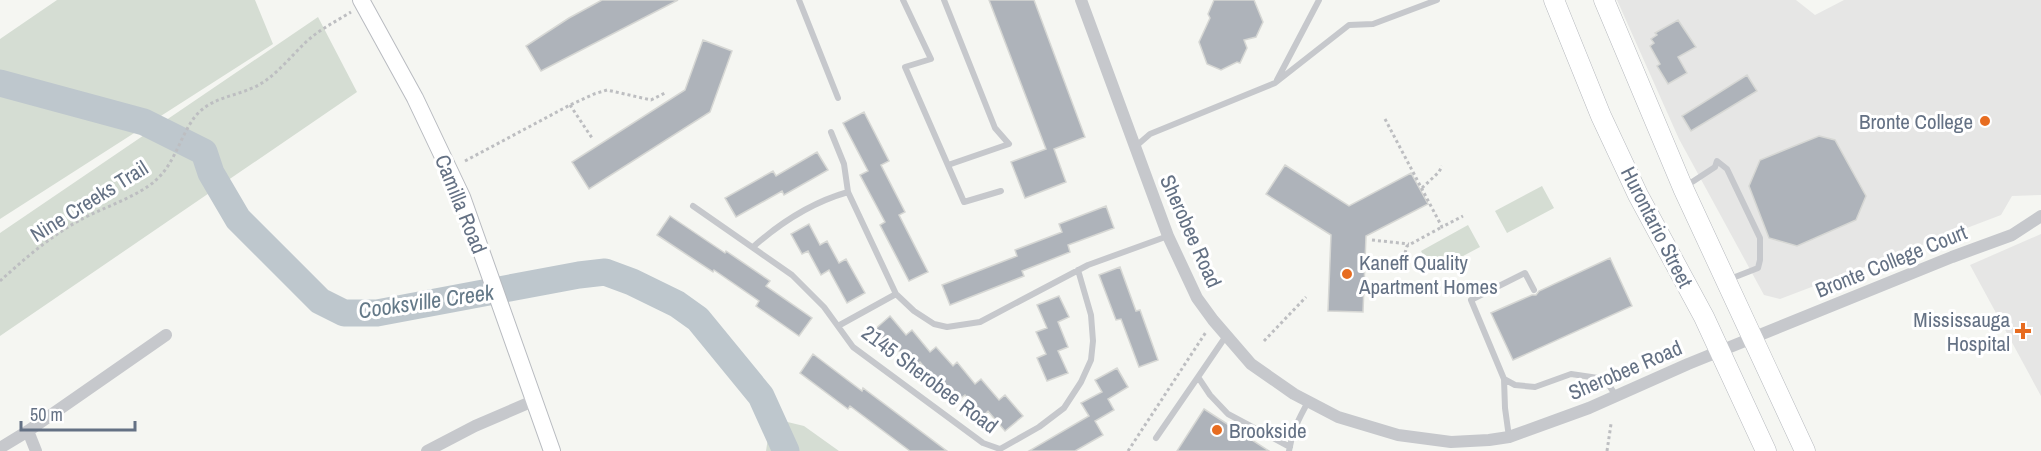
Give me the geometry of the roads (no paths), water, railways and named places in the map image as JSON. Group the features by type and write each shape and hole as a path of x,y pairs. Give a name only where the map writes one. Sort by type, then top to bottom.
{"main road":[{"name":"Hurontario Street","path":"1554,0 1601,116 1638,195 1721,351 1766,451"},
{"name":"Hurontario Street","path":"1604,0 1683,188 1804,451"}],"street":[{"name":"Sherobee Road","path":"1081,0 1168,236 1197,298 1251,364 1308,402 1338,417 1398,435 1470,446 1509,437 1589,408 1753,338"},
{"name":"Camilla Road","path":"357,6 415,98 462,197 552,451"},
{"name":"Bronte College Court","path":"1753,338 2012,235 2041,216"},
{"path":"0,448 28,432 166,335"},
{"path":"427,451 475,426 534,400"},
{"path":"28,432 36,451"}],"lane":[{"path":"799,0 838,98"},
{"path":"903,0 931,59 905,67 964,202 1001,191"},
{"path":"944,0 995,128 1009,144 948,165"},
{"path":"1275,83 1319,0"},
{"path":"1135,147 1150,134 1275,83 1350,25 1373,24 1437,0"},
{"path":"831,132 844,164 848,192 896,294 914,311 934,324 947,327 980,322 1078,270 1168,236"},
{"path":"1683,188 1715,167 1717,161 1727,169 1760,238 1758,268 1725,280"},
{"path":"753,247 771,231 825,199 848,192"},
{"name":"2145 Sherobee Road","path":"693,206 792,275 824,307 853,347 984,443 1000,449 1039,427 1064,408 1081,382 1091,360 1093,341 1091,315 1078,270"},
{"path":"1509,437 1504,379 1471,300 1525,273 1534,290"},
{"name":"2145 Sherobee Road","path":"838,326 896,294"},
{"path":"1156,438 1226,336"},
{"path":"1504,379 1515,385 1535,387 1571,374 1605,379 1617,396"},
{"path":"1197,377 1228,414 1290,449 1297,421 1308,402"}],"waterway":[{"name":"Cooksville Creek","path":"0,83 144,122 204,152 211,173 238,219 320,301 344,313 377,313 605,272 632,282 677,304 698,319 761,396 786,451"}],"place":[{"name":"Bronte College","path":"1985,121"},
{"name":"Kaneff Quality Apartment Homes","path":"1347,274"},
{"name":"Mississauga Hospital","path":"2023,331"},
{"name":"Brookside","path":"1217,430"}]}
